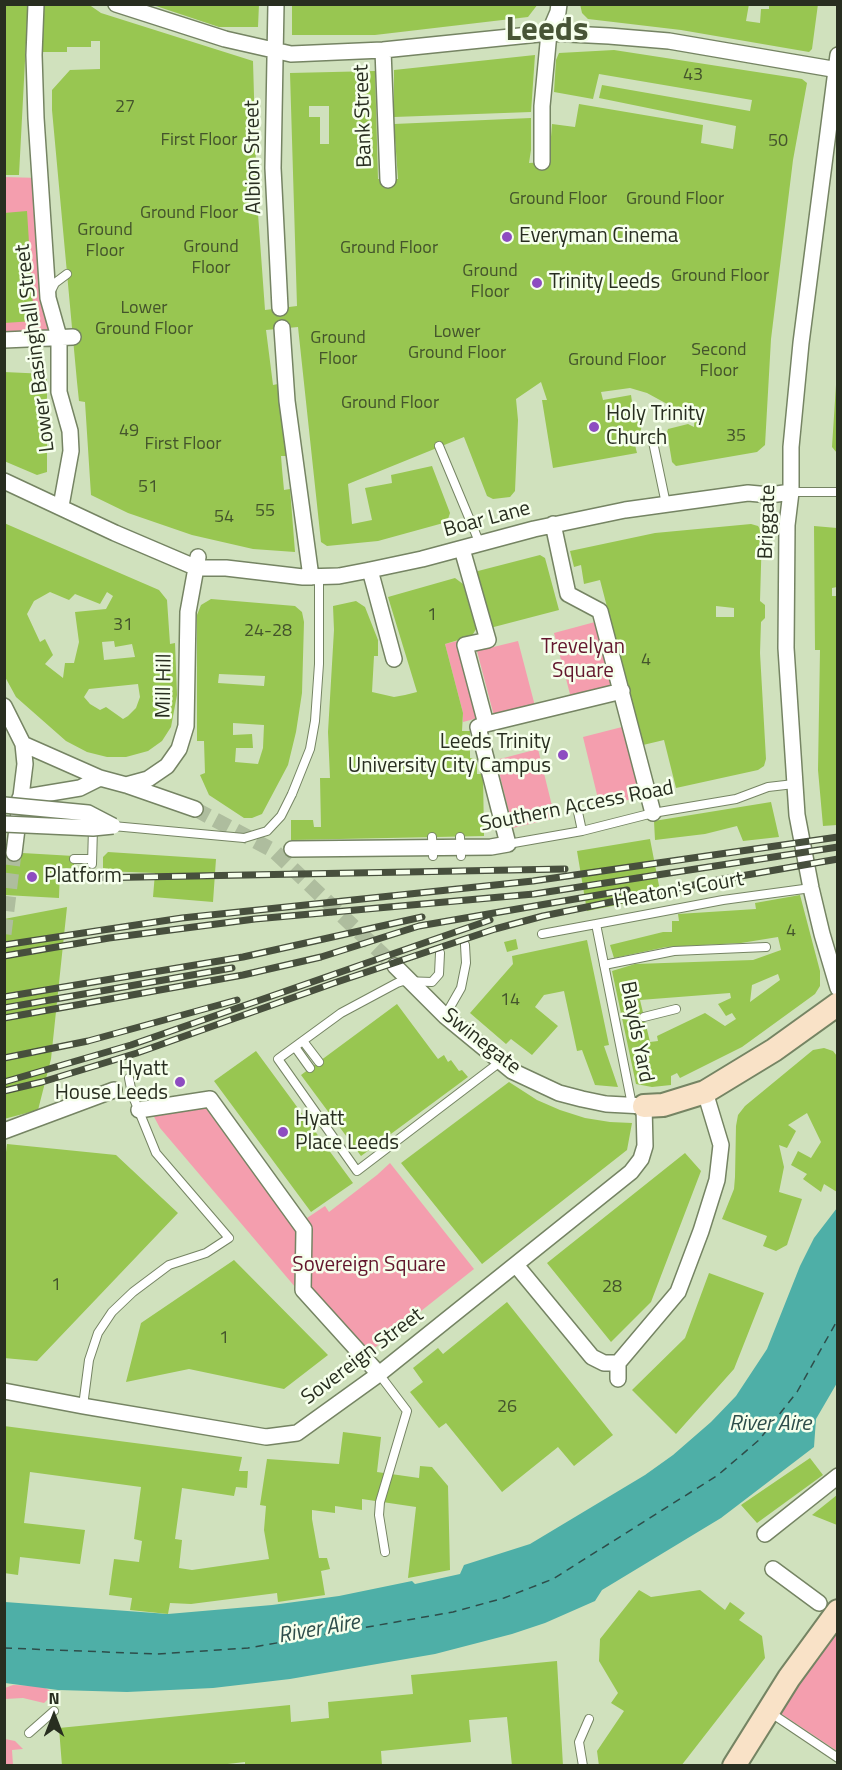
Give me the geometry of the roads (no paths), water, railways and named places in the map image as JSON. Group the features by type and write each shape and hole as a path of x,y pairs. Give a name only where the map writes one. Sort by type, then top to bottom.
{"street":[{"name":"Lower Basinghall Street","path":"36,4 34,55 36,107 48,298 66,337 59,392 70,431 71,451 61,506"},
{"path":"116,4 225,39 274,52 291,54 382,50 549,33 669,41 837,65"},
{"name":"Albion Street","path":"276,4 273,168 280,308"},
{"path":"542,162 542,106 549,33 559,4"},
{"name":"Bank Street","path":"382,50 388,180"},
{"name":"Briggate","path":"837,65 801,343 791,447 786,648 794,784 800,832 811,888 837,988"},
{"path":"282,328 287,402 315,577"},
{"path":"4,340 66,337"},
{"name":"Boar Lane","path":"4,481 124,537 167,554 226,568 315,577 370,570 462,549 553,524 625,510 758,493 770,495 791,492"},
{"path":"553,524 568,594 600,611 653,813"},
{"path":"462,549 488,639 465,645 486,724"},
{"name":"Mill Hill","path":"126,785 148,779 167,766 179,749 186,726 188,612 197,562"},
{"path":"370,570 394,659"},
{"path":"508,844 478,727 622,692"},
{"path":"4,706 23,744 25,764 14,853"},
{"path":"23,744 100,778 195,809"},
{"path":"20,798 80,788 100,778"},
{"path":"4,805 88,813 112,826"},
{"path":"4,824 93,828 112,826"},
{"name":"Southern Access Road","path":"292,849 491,847 508,844"},
{"name":"Swinegate","path":"400,975 500,1062 534,1082 559,1093 606,1104 663,1105 705,1092 774,1050 837,1004"},
{"path":"4,1131 114,1090"},
{"path":"618,1379 618,1362 678,1292 717,1180 722,1145 705,1092"},
{"path":"139,1110 210,1099 304,1229 303,1290 379,1374"},
{"name":"Sovereign Street","path":"4,1391 266,1437 297,1433 379,1374 631,1173 641,1159 645,1146 638,1106"},
{"path":"516,1264 592,1357 604,1363 618,1362"},
{"path":"765,1534 837,1476"},
{"path":"734,1766 769,1712 828,1607 773,1569"}],"lane":[{"path":"48,298 55,283 67,274"},
{"path":"653,442 666,504"},
{"path":"439,446 480,544"},
{"path":"791,492 837,492"},
{"path":"112,826 244,838 267,831 281,816 310,749 315,721 319,664 315,577"},
{"name":"Southern Access Road","path":"508,844 582,831 653,813 736,799 768,787 794,784"},
{"path":"578,812 582,831"},
{"path":"74,859 92,861 93,828"},
{"name":"Heaton's Court","path":"604,965 596,924 723,900 811,888"},
{"path":"542,934 596,924"},
{"path":"445,1016 461,988 466,963 465,945"},
{"path":"604,965 674,951 766,947"},
{"path":"440,952 439,974 432,982 400,975 341,1013 278,1059 357,1170 500,1062"},
{"name":"Blayds Yard","path":"604,965 620,1023 638,1106"},
{"path":"644,1017 675,1009"},
{"path":"303,1041 319,1062"},
{"path":"295,1047 310,1068"},
{"path":"82,1406 89,1360 98,1333 112,1312 169,1264 206,1253 229,1238 156,1153 129,1078"},
{"path":"379,1374 407,1411 380,1502 379,1515 385,1552"},
{"path":"29,1733 54,1711"},
{"path":"769,1712 837,1758"},
{"path":"583,1766 579,1742 589,1719"}],"water":[{"name":"River Aire","path":"837,1208 837,1383 816,1419 814,1447 721,1518 602,1590 595,1601 545,1623 512,1634 435,1654 290,1679 213,1688 127,1692 58,1690 5,1683 5,1602 168,1614 272,1605 339,1596 412,1581 415,1584 460,1574 464,1565 530,1544 645,1475 673,1455 711,1422 736,1396 767,1349 800,1266 814,1238"}],"tunnel":[{"path":"195,809 274,851 395,966"},
{"path":"4,934 14,853"}],"railway":[{"path":"4,945 182,918 533,881 838,837"},
{"path":"4,956 109,938 255,919 534,894 838,847"},
{"path":"4,1091 137,1053 495,929 543,916 718,880 838,859"},
{"path":"88,878 565,869"},
{"path":"4,1018 243,975 321,957 419,926 627,890"},
{"path":"4,997 243,957 422,917"},
{"path":"4,1082 131,1045 490,920"},
{"path":"4,1008 232,968"},
{"path":"4,1058 88,1041 237,1000"}],"place":[{"name":"Everyman Cinema","path":"507,237"},
{"name":"Trinity Leeds","path":"537,283"},
{"name":"Holy Trinity Church","path":"594,427"},
{"name":"Leeds Trinity University City Campus","path":"563,755"},
{"name":"Platform","path":"32,877"},
{"name":"Hyatt House Leeds","path":"180,1082"},
{"name":"Hyatt Place Leeds","path":"283,1132"}],"district":[{"name":"Leeds","path":"547,32"}],"park label":[{"name":"Trevelyan Square","path":"583,660"},
{"name":"Sovereign Square","path":"369,1266"}]}
